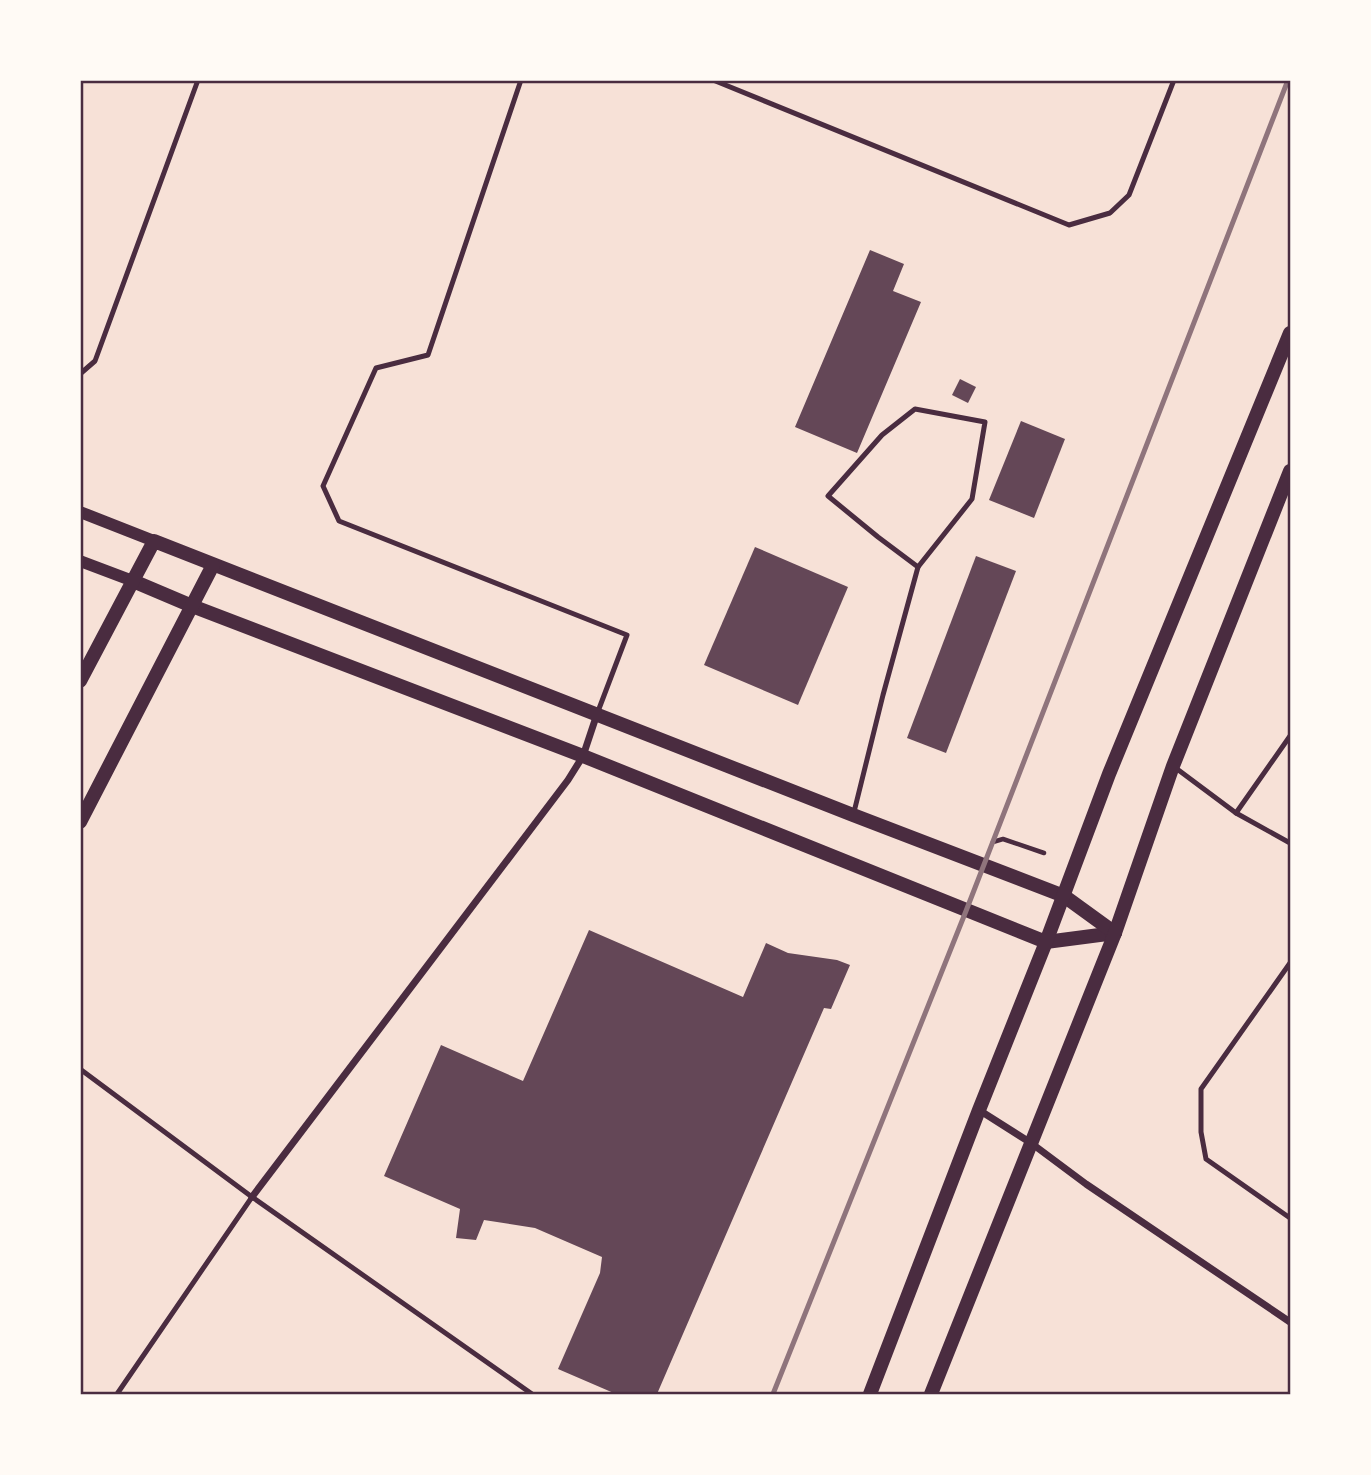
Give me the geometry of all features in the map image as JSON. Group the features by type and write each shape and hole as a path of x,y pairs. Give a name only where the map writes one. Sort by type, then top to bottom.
{"main road":[{"path":"870,1395 1110,774 1290,333"},
{"path":"931,1395 1115,933 1173,766 1290,471"},
{"path":"80,681 154,541 1064,896 1115,933"},
{"path":"80,822 213,565"},
{"path":"132,581 583,756 1046,942 1115,933"}],"street":[{"path":"80,512 154,541"},
{"path":"80,561 132,581"},
{"path":"251,1197 568,780 583,756 597,714"},
{"path":"979,1110 1290,1322"}],"lane":[{"path":"80,374 95,361 198,80"},
{"path":"521,80 428,355 376,368 323,486 339,522 627,635 597,714"},
{"path":"713,80 1069,225 1110,213 1129,195 1174,80"},
{"path":"853,815 918,567 972,499 985,422 915,409 882,435 828,496 918,567"},
{"path":"1236,813 1290,736"},
{"path":"1173,766 1236,813 1290,843"},
{"path":"1290,963 1201,1089 1201,1132 1206,1159 1290,1218"},
{"path":"80,1069 251,1197 532,1395"},
{"path":"117,1395 251,1197"}],"path":[{"path":"993,842 1003,839 1044,853"}],"building":[{"path":"870,250 904,264 893,291 921,302 857,453 795,427"},
{"path":"960,379 976,387 968,403 952,395"},
{"path":"1021,421 1065,439 1034,518 989,500"},
{"path":"755,547 848,587 798,705 704,665"},
{"path":"976,556 1016,571 946,753 907,738"},
{"path":"589,930 743,997 766,943 788,953 837,960 850,965 831,1009 824,1008 657,1394 616,1394 558,1369 600,1273 602,1257 535,1228 484,1220 476,1240 456,1238 460,1209 384,1176 441,1045 523,1081"}],"railway":[{"path":"773,1394 966,911 1288,80"}]}
